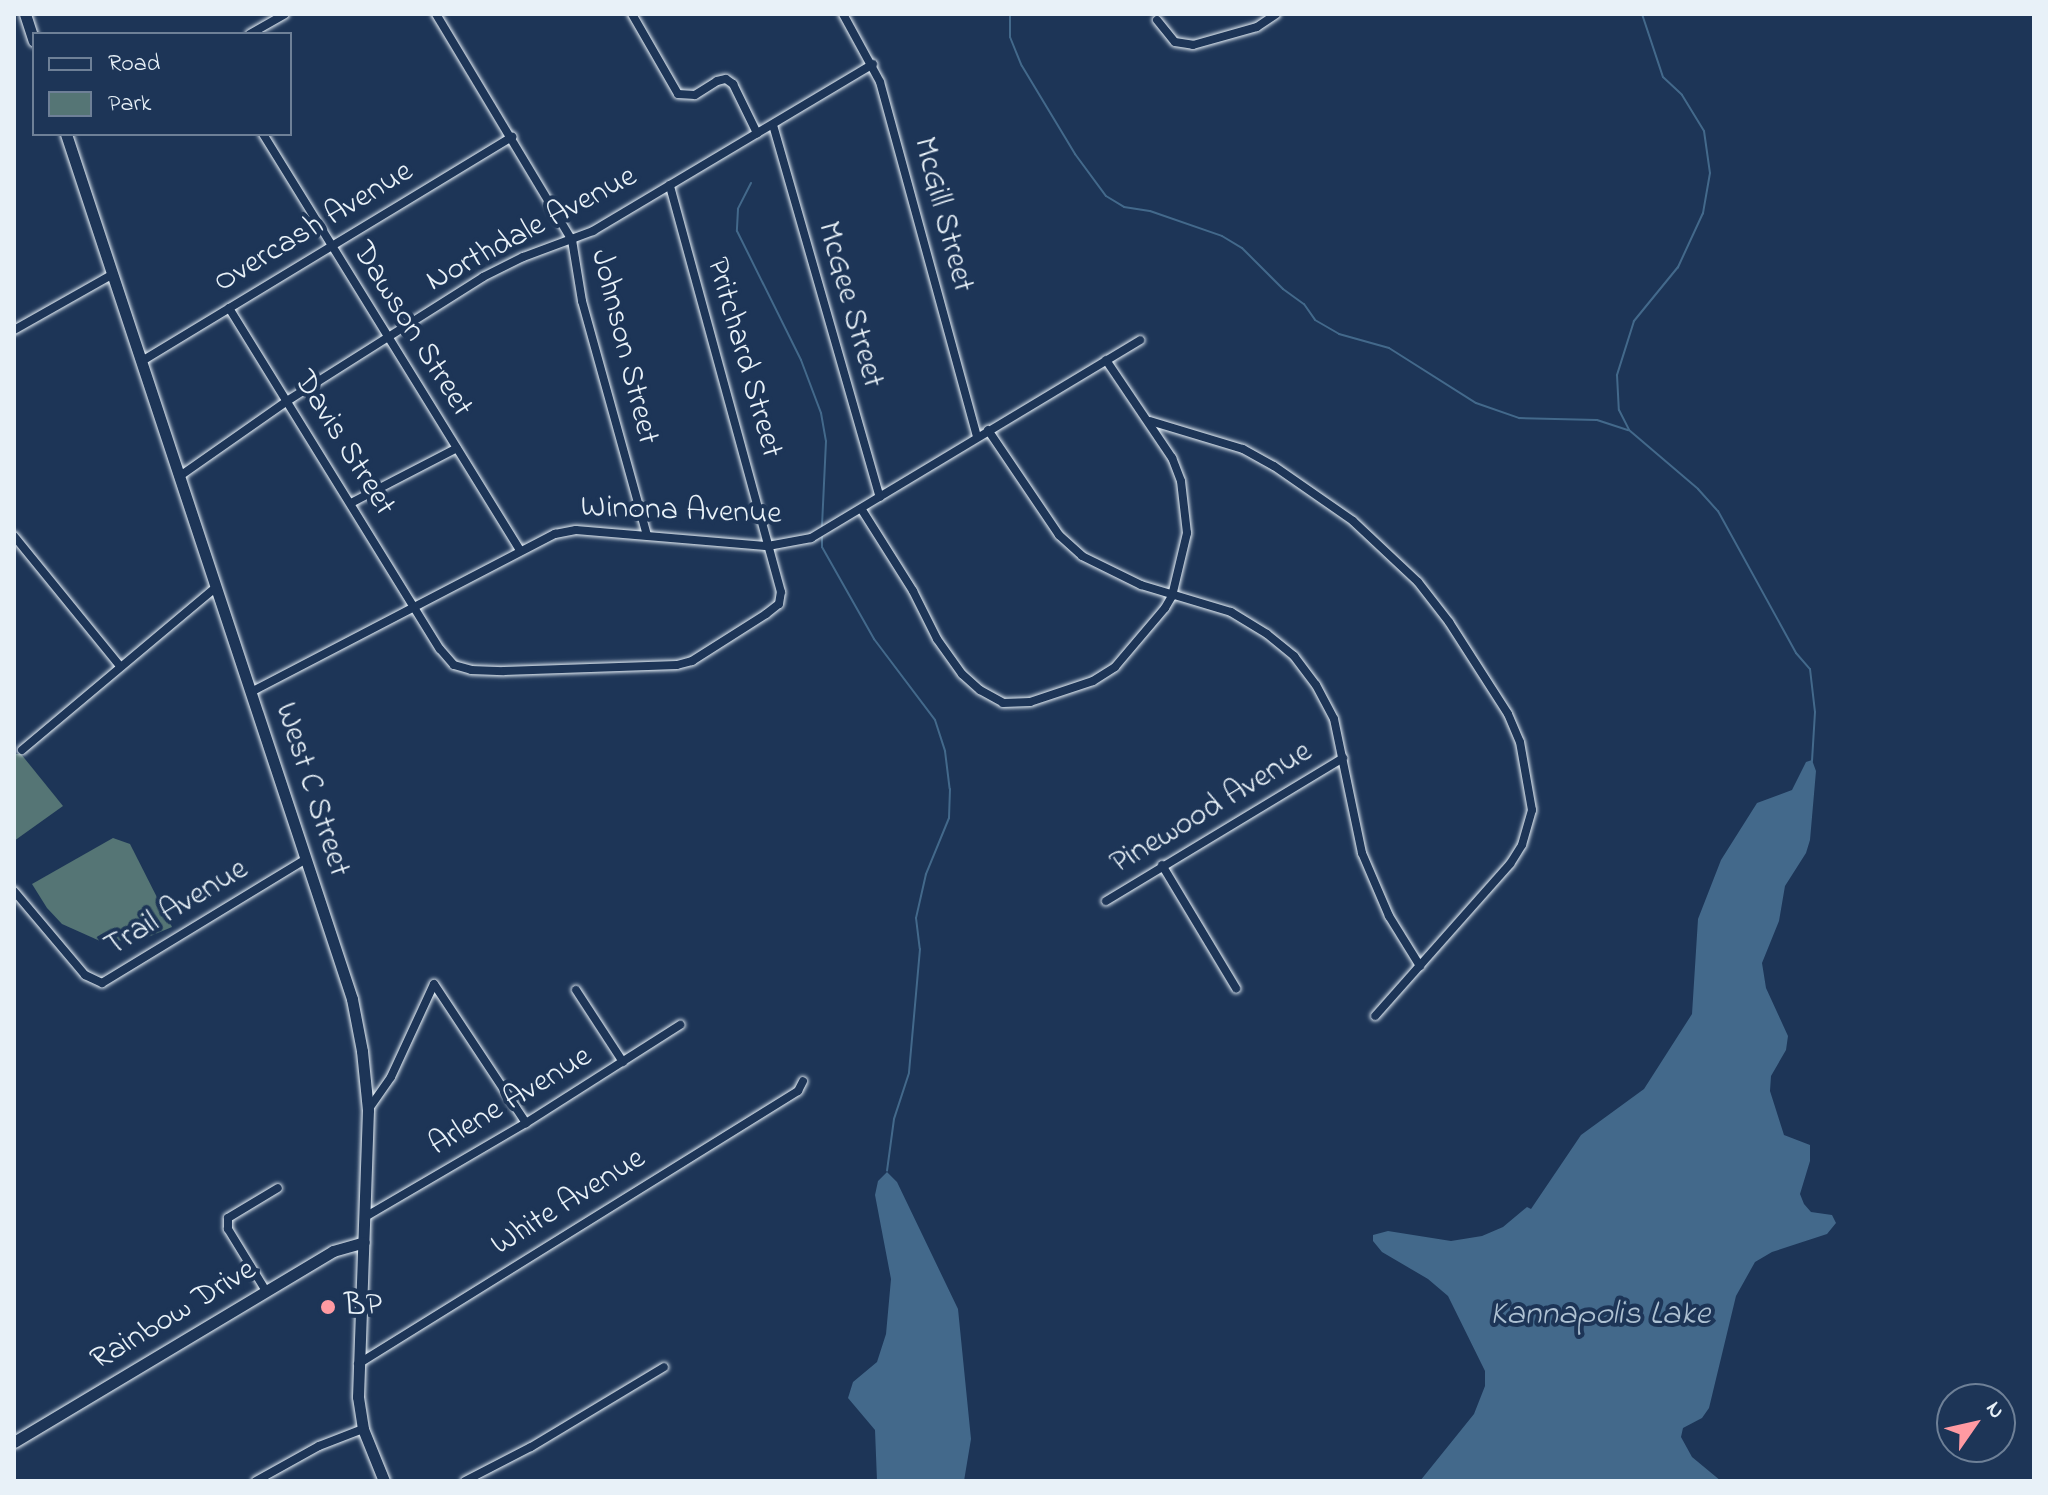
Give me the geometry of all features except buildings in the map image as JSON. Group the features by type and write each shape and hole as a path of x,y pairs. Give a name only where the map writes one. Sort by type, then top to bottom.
{"main road":[{"path":"25,14 32,35"},
{"name":"West C Street","path":"67,136 352,999 362,1051 368,1110 357,1365 363,1429 384,1481"},
{"name":"Rainbow Drive","path":"14,1442 333,1251 364,1242"}],"street":[{"path":"254,32 285,14"},
{"name":"Johnson Street","path":"436,14 572,240 582,301 647,535"},
{"path":"632,14 678,94 695,95 726,79 733,84 757,133"},
{"name":"McGill Street","path":"843,14 873,64 977,437"},
{"path":"1157,20 1175,42 1193,45 1257,27 1276,14"},
{"name":"Northdale Avenue","path":"180,476 287,401 505,265 572,240 873,64"},
{"name":"McGee Street","path":"773,125 880,497"},
{"name":"Dawson Street","path":"264,136 520,550"},
{"name":"Overcash Avenue","path":"142,361 512,137"},
{"name":"Pritchard Street","path":"415,606 440,649 454,665 471,670 677,665 692,661 779,604 781,592 670,185"},
{"path":"14,330 113,274"},
{"name":"Davis Street","path":"229,308 415,606"},
{"name":"Winona Avenue","path":"251,692 555,534 576,530 768,546 811,538 1140,340"},
{"path":"862,510 962,674 1003,703 1030,702 1093,681 1115,667 1172,596 1184,556 1186,509 1172,458 1150,421 1106,360"},
{"path":"1150,421 1243,449 1274,466 1353,521 1418,582 1449,622 1508,714 1520,742 1530,784 1532,810 1522,845 1375,1016"},
{"path":"988,430 1059,535 1082,556 1117,575 1172,596 1231,612 1267,634 1294,656 1316,685 1334,719 1362,853 1374,888 1420,966"},
{"path":"351,503 457,448"},
{"path":"14,536 120,666"},
{"path":"22,750 216,587"},
{"name":"Pinewood Avenue","path":"1106,901 1343,758"},
{"name":"Trail Avenue","path":"14,891 85,975 102,983 306,859"},
{"path":"1162,865 1236,988"},
{"path":"368,1110 391,1077 434,984 526,1123"},
{"path":"576,990 623,1062"},
{"name":"Arlene Avenue","path":"365,1217 526,1123 680,1025"},
{"name":"White Avenue","path":"357,1365 798,1091 803,1081"},
{"path":"266,1291 228,1229 228,1218 278,1188"},
{"path":"465,1481 531,1447 664,1367"},
{"path":"256,1481 319,1446 363,1429"}],"green space":[{"path":"14,754 21,754 63,806 14,841"},
{"path":"113,838 130,844 172,927 141,940 100,941 62,924 47,908 32,884"}],"water":[{"name":"Kannapolis Lake","path":"1812,760 1816,771 1810,840 1806,853 1785,886 1779,921 1762,963 1766,988 1788,1036 1786,1050 1771,1076 1770,1091 1784,1135 1810,1145 1810,1161 1800,1194 1804,1204 1811,1212 1832,1215 1836,1223 1827,1234 1772,1252 1755,1262 1736,1296 1709,1408 1702,1418 1683,1428 1681,1437 1692,1457 1721,1481 1420,1481 1474,1414 1485,1386 1485,1371 1448,1296 1428,1279 1382,1252 1373,1241 1373,1235 1388,1231 1451,1241 1482,1236 1503,1227 1527,1207 1531,1209 1581,1135 1644,1089 1692,1014 1698,919 1721,860 1757,803 1792,790 1806,762"},
{"path":"887,1172 897,1182 958,1309 971,1439 964,1481 877,1481 875,1430 848,1398 853,1382 877,1362 886,1334 891,1279 875,1195 878,1181"}],"waterway":[{"path":"1010,14 1010,37 1022,66 1075,154 1106,196 1124,207 1150,211 1222,236 1242,248 1283,289 1304,304 1315,320 1339,334 1389,348 1476,403 1519,418 1597,420 1628,430"},
{"path":"1642,14 1663,77 1682,95 1704,131 1710,173 1703,213 1678,267 1634,321 1617,375 1619,410 1629,430 1698,489 1718,511 1796,653 1810,669 1815,712 1812,761"},
{"path":"751,183 738,209 737,231 801,360 821,413 826,441 822,526"},
{"path":"822,536 822,547 874,639 935,720 945,751 950,789 949,818 926,874 916,918 920,949 909,1073 894,1119 887,1171"}],"place":[{"name":"BP","path":"328,1307"}]}
